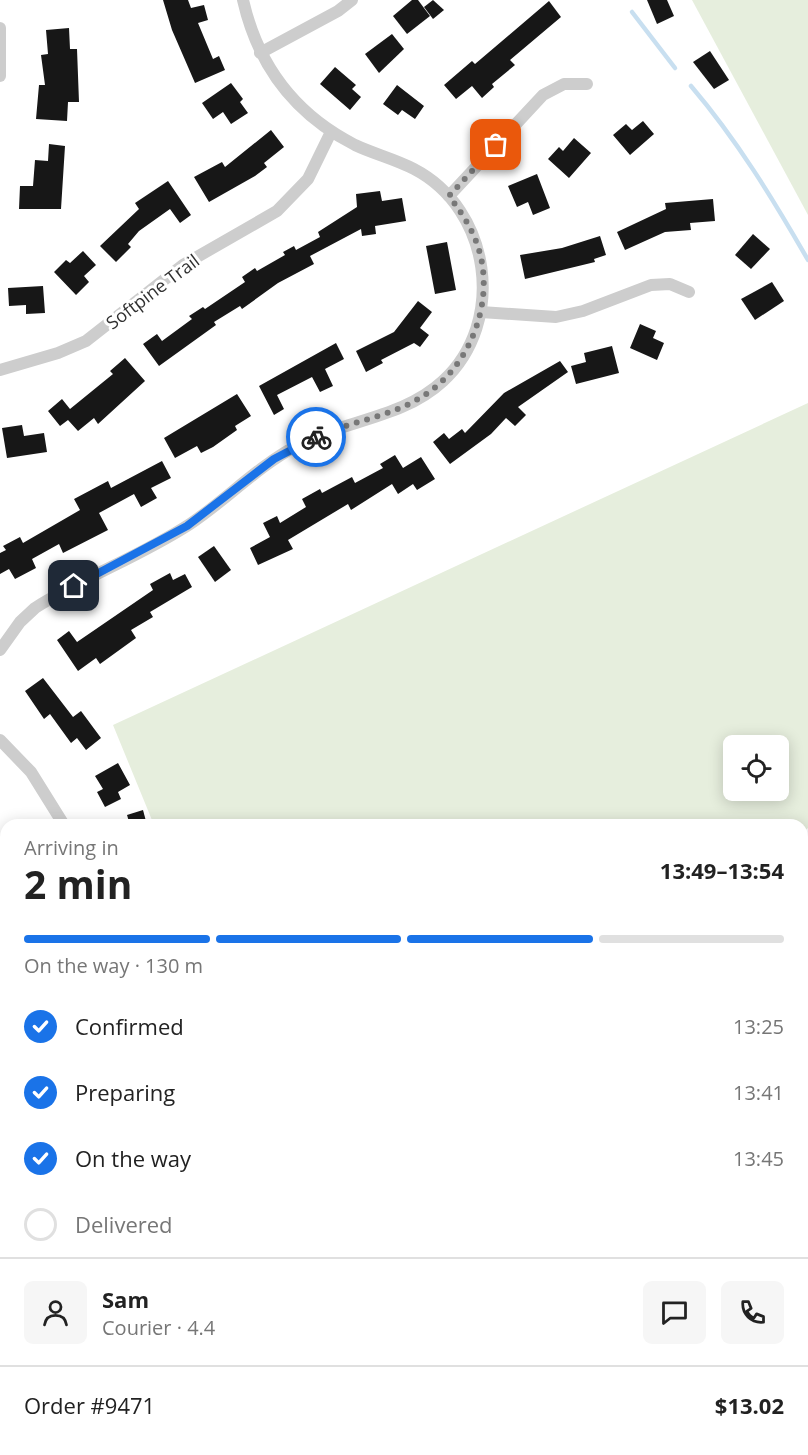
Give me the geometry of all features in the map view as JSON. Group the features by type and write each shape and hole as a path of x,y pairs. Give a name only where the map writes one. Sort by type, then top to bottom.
{"street":[{"path":"0,650 20,622 35,608 187,526 296,446 326,432 400,409 424,396 444,380 461,359 473,337 481,312 484,281 479,249 467,221 449,196 414,169 357,146 332,132 289,97 260,53 249,26 243,0"},
{"path":"260,53 338,11 352,0"},
{"path":"0,28 0,76"},
{"path":"449,196 543,95 564,84 587,84"},
{"name":"Softpine Trail","path":"0,370 58,354 86,341 183,265 277,211 308,179 332,132"},
{"path":"481,312 556,317 583,311 651,285 670,284 690,292"},
{"path":"0,740 32,772 60,819"}],"green space":[{"path":"692,0 808,0 808,215"},
{"path":"808,403 808,819 152,819 113,725"}],"building":[{"path":"163,0 188,0 191,8 204,5 208,20 198,23 213,59 219,56 225,70 195,83 172,30"},
{"path":"412,0 418,0 430,16 407,34 393,16"},
{"path":"433,0 444,10 433,19 424,7"},
{"path":"647,0 667,0 674,16 657,24"},
{"path":"549,1 561,17 510,60 515,65 492,84 494,87 482,98 472,86 456,99 444,85 472,61 475,64"},
{"path":"69,28 70,49 77,49 79,102 68,102 67,121 36,119 39,85 45,85 41,55 48,54 46,30"},
{"path":"392,34 404,49 379,73 365,54"},
{"path":"710,51 729,80 714,89 693,62"},
{"path":"335,67 356,85 352,89 361,97 350,110 320,84"},
{"path":"231,83 243,99 240,102 248,113 231,124 223,112 213,119 202,103"},
{"path":"397,85 424,106 415,119 402,110 398,115 383,104"},
{"path":"643,121 654,134 630,155 613,135 626,124 632,130"},
{"path":"271,130 284,147 264,163 267,167 209,202 194,177 222,162 225,167"},
{"path":"574,138 591,153 569,178 548,159 559,147 563,151"},
{"path":"49,144 65,146 61,209 19,209 20,186 33,186 35,160 48,161"},
{"path":"537,174 550,208 533,215 528,202 517,207 508,186"},
{"path":"168,181 191,215 180,223 170,209 139,231 128,244 131,247 116,262 100,246 139,209 135,203"},
{"path":"380,191 382,201 402,198 406,221 375,226 376,234 362,236 361,229 310,256 314,264 278,283 242,309 240,306 214,322 216,325 159,366 143,344 157,334 162,341 192,319 189,316 203,307 205,309 245,282 242,277 255,268 257,271 285,255 283,252 294,246 296,250 320,237 318,232 357,207 356,194"},
{"path":"713,199 715,221 690,223 691,230 665,232 625,250 617,232 666,209 665,203"},
{"path":"753,234 770,249 751,269 735,255"},
{"path":"600,236 606,255 594,259 595,262 525,279 520,255 562,248"},
{"path":"447,242 456,290 435,294 426,246"},
{"path":"83,251 96,265 84,276 89,282 76,295 54,272 66,260 70,263"},
{"path":"772,282 784,301 755,320 741,299"},
{"path":"43,286 45,313 26,314 26,305 9,306 8,288"},
{"path":"418,301 432,312 420,328 429,335 420,347 414,343 381,360 383,363 366,372 356,351 394,332"},
{"path":"640,324 656,331 653,338 664,343 657,360 630,348"},
{"path":"336,343 344,359 325,369 333,386 320,392 312,377 277,395 284,409 274,415 259,386"},
{"path":"612,346 619,373 576,384 571,366 586,362 584,353"},
{"path":"125,358 145,381 98,424 94,418 78,431 68,420 60,426 48,411 62,399 70,409 113,374 110,371"},
{"path":"560,361 568,372 518,407 526,415 515,426 506,418 491,434 450,464 433,442 444,433 449,439 462,429 465,433 504,393"},
{"path":"237,394 251,416 235,426 237,430 213,447 201,453 197,446 175,458 164,438"},
{"path":"22,425 24,436 44,433 47,452 7,458 2,428"},
{"path":"395,455 403,468 421,457 435,479 417,490 413,484 398,494 392,484 351,510 348,504 288,540 293,549 258,565 250,548 270,537 263,523 277,516 280,523 306,507 302,499 320,489 322,493 352,477 355,483 383,468 380,464"},
{"path":"162,461 171,478 151,488 157,498 141,507 134,494 99,513 108,530 63,553 59,544 32,559 36,568 15,579 9,569 0,574 0,553 6,550 3,546 20,537 23,543 80,510 74,499 108,481 111,488"},
{"path":"214,546 231,570 215,582 198,557"},
{"path":"170,573 173,580 185,574 192,587 150,612 153,617 131,630 136,638 100,664 96,658 78,671 57,640 69,631 77,642 153,590 150,584"},
{"path":"43,678 73,717 81,711 101,738 86,750 77,738 71,743 50,714 44,719 25,691"},
{"path":"118,763 130,785 118,792 121,799 105,807 97,792 103,789 95,776"},
{"path":"143,810 145,819 128,819 127,815"}],"waterway":[{"path":"632,12 675,68"},
{"path":"691,86 724,127 754,170 808,260"}],"way so far":[{"path":"316,437 400,409 424,396 444,380 461,359 473,337 481,312 484,281 479,249 467,221 449,196 496,145"}],"route":[{"path":"74,586 187,526 274,459 316,437"}]}
